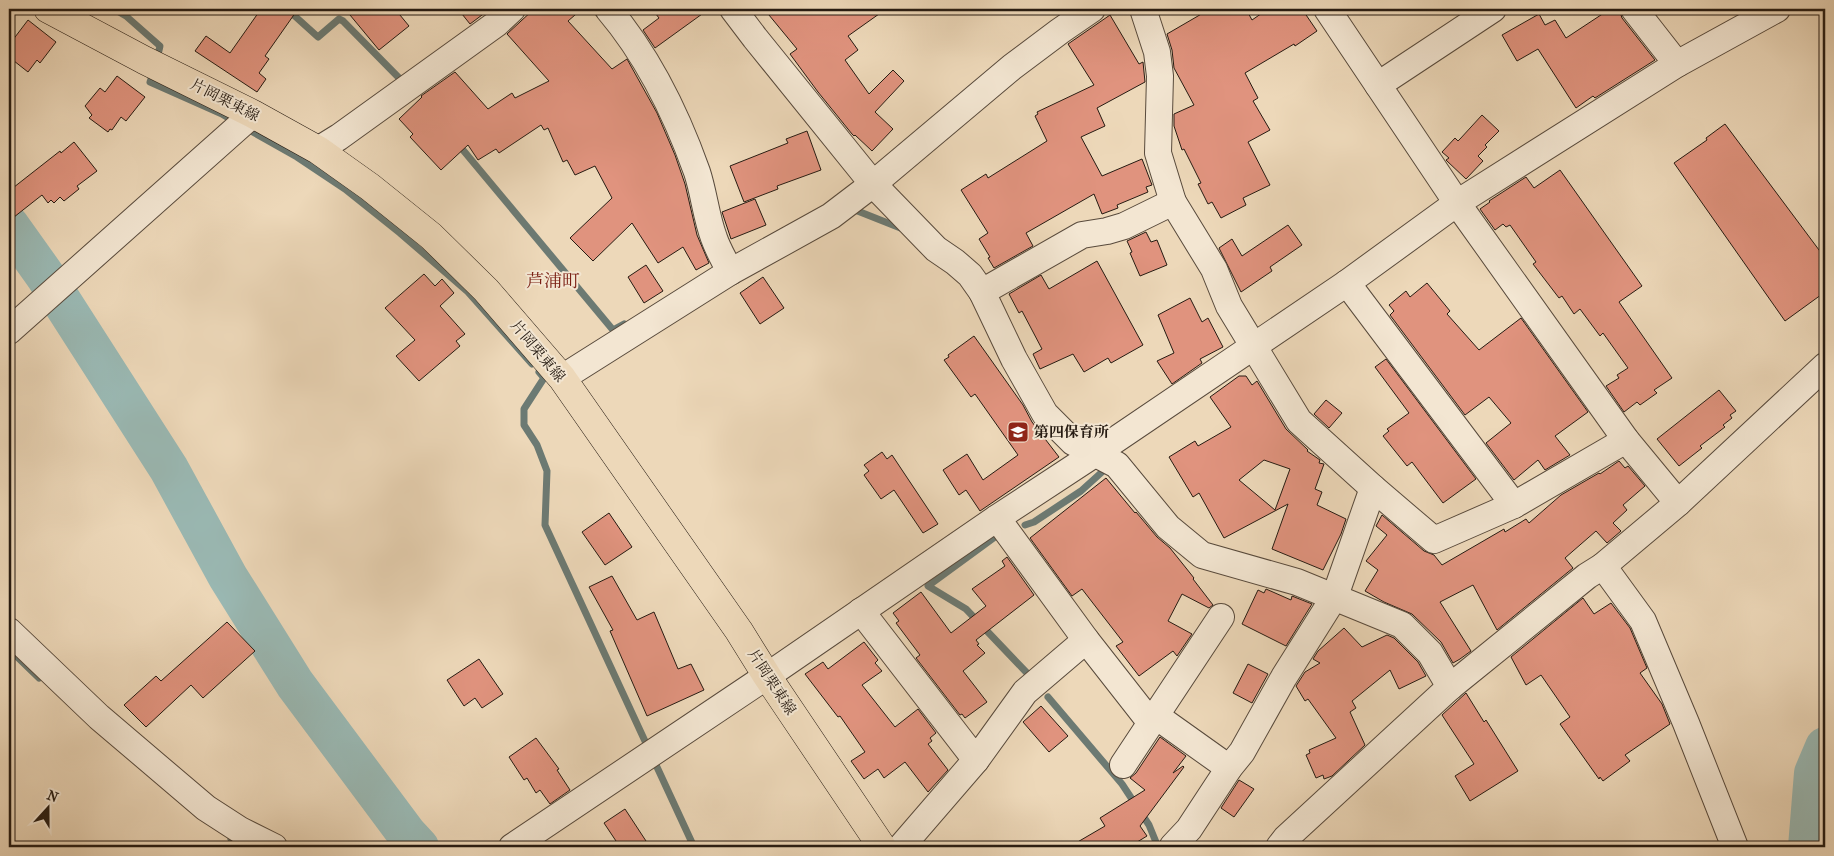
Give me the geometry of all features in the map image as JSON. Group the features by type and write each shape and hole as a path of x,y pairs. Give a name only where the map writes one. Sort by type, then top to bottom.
{"main road":[{"name":"片岡栗東線","path":"48,9 144,60 254,114 318,150 370,187 432,236 486,290 562,378 739,631 882,847"}],"street":[{"path":"608,9 627,31 649,67 677,122 697,173 714,238 726,264"},
{"path":"733,9 865,190 907,219 936,249 989,288 1014,359 1045,414 1074,442 1104,448 1168,527 1202,555 1297,582 1402,625 1430,653 1450,687"},
{"path":"562,378 726,264 831,216 1012,68 1060,30 1092,9"},
{"path":"1143,9 1158,52 1160,76 1158,153 1173,202 1214,270 1229,306 1299,421 1373,488 1434,540 1514,506 1626,440"},
{"path":"1327,9 1457,203 1626,440 1678,503"},
{"path":"1634,9 1677,64"},
{"path":"512,847 1347,283 1457,203 1677,64 1777,9"},
{"path":"1378,85 1486,11"},
{"path":"318,150 420,78 498,14"},
{"path":"9,331 254,114"},
{"path":"989,288 1082,235 1108,231 1124,226 1173,202"},
{"path":"1347,283 1514,506"},
{"path":"1279,847 1286,838 1450,687 1587,576 1603,566 1678,503 1825,366"},
{"path":"1173,847 1189,829 1229,768 1242,752 1284,677 1335,596 1373,488"},
{"path":"997,518 1086,640 1153,720 1229,768"},
{"path":"1603,566 1643,621 1735,847"},
{"path":"861,611 976,760"},
{"path":"1123,765 1220,617"},
{"path":"9,631 99,716 206,808 240,830 274,847"},
{"path":"901,847 976,760 1025,692 1086,640"}],"building":[{"path":"261,9 298,9 265,56 269,59 259,73 266,79 257,92 195,51 206,36 230,53"},
{"path":"345,9 395,9 409,26 379,50"},
{"path":"458,9 490,9 470,24"},
{"path":"534,9 582,9 568,21 612,69 627,59 657,113 675,155 685,184 697,235 709,263 696,270 683,247 658,263 632,223 593,261 570,238 612,198 595,166 575,175 567,160 563,162 548,128 544,130 541,125 499,153 496,149 478,160 468,145 441,170 410,137 413,134 399,119 421,96 455,72 488,109 512,93 515,98 549,81 507,34"},
{"path":"652,9 709,9 655,48 643,30 659,18"},
{"path":"764,9 886,9 848,36 858,50 845,60 869,94 893,70 904,81 875,112 893,129 872,151 852,134 818,92 790,54 797,49"},
{"path":"1210,9 1246,9 1252,20 1268,9 1302,9 1317,31 1295,46 1294,44 1245,73 1258,98 1253,101 1270,130 1248,142 1270,185 1243,198 1246,205 1221,218 1212,202 1208,204 1198,184 1201,183 1184,149 1182,150 1174,126 1174,114 1194,105 1174,68 1172,50 1167,34"},
{"path":"1610,9 1619,9 1622,18 1655,60 1576,108 1538,49 1517,61 1502,35 1539,14 1545,25 1555,20 1566,38"},
{"path":"1110,15 1139,64 1143,62 1145,82 1097,108 1105,126 1081,137 1102,176 1142,159 1152,185 1146,187 1148,192 1117,205 1118,208 1102,214 1094,194 1026,233 1033,246 994,268 988,258 990,257 979,239 988,233 961,190 986,174 988,178 1047,141 1035,116 1038,114 1037,112 1094,85 1068,44"},
{"path":"28,20 56,42 40,63 37,60 28,72 9,57 9,45"},
{"path":"117,76 145,97 126,121 121,117 112,130 110,129 108,132 89,118 92,115 85,106 100,88 105,92"},
{"path":"1482,115 1499,131 1485,145 1487,147 1478,156 1483,161 1466,179 1446,160 1449,158 1442,152 1455,138 1458,141"},
{"path":"1725,124 1825,258 1825,292 1785,321 1674,163 1707,140 1706,138"},
{"path":"807,131 821,170 777,186 778,189 744,202 730,166 788,143 786,139"},
{"path":"74,142 97,171 77,186 79,189 64,201 60,197 54,203 51,200 48,203 42,195 9,221 9,191"},
{"path":"1560,170 1642,286 1619,302 1672,378 1654,390 1657,393 1640,405 1637,402 1624,412 1606,386 1619,378 1617,375 1628,368 1603,333 1600,336 1580,309 1574,314 1562,296 1559,298 1533,264 1536,262 1510,225 1506,227 1503,224 1495,230 1480,209 1526,177 1534,188"},
{"path":"755,199 766,225 731,239 722,212"},
{"path":"1288,225 1302,245 1270,267 1272,271 1241,292 1219,248 1232,239 1242,256"},
{"path":"1146,232 1151,242 1157,240 1167,265 1140,276 1127,241"},
{"path":"1097,261 1143,345 1111,363 1108,358 1084,372 1073,354 1040,369 1033,354 1042,349 1022,311 1019,313 1009,294 1041,275 1049,289"},
{"path":"646,265 663,291 644,303 628,277"},
{"path":"424,274 435,286 442,279 454,293 440,306 465,334 456,341 460,346 419,381 396,356 415,340 385,308"},
{"path":"763,277 784,308 760,324 740,293"},
{"path":"1427,283 1450,311 1447,314 1479,350 1521,318 1588,412 1555,436 1570,455 1545,470 1538,460 1514,480 1486,443 1511,423 1489,397 1465,415 1390,315 1394,311 1389,305 1406,291 1410,297"},
{"path":"1190,298 1202,322 1208,318 1223,347 1200,359 1202,363 1172,384 1157,361 1174,353 1158,315"},
{"path":"974,336 1023,405 1032,422 1059,457 980,511 966,490 959,495 943,470 967,454 983,480 1018,455 975,394 971,397 944,360"},
{"path":"1386,359 1476,479 1443,503 1412,462 1407,466 1383,436 1389,431 1387,429 1409,413 1375,367"},
{"path":"1239,376 1246,376 1252,385 1257,381 1286,429 1307,451 1320,460 1319,463 1324,464 1315,489 1322,492 1317,505 1346,519 1341,534 1323,570 1272,549 1288,504 1224,538 1199,493 1193,497 1169,457 1195,441 1198,446 1231,427 1210,397","holes":["1264,460 1290,469 1275,510 1239,480"]},
{"path":"1719,390 1736,411 1730,415 1732,418 1723,425 1725,427 1700,446 1702,448 1679,466 1657,439"},
{"path":"1326,400 1342,413 1329,428 1314,414"},
{"path":"882,452 887,459 892,455 938,524 923,533 894,490 881,499 864,475 869,471 864,465"},
{"path":"1619,461 1625,468 1628,466 1645,486 1623,505 1627,510 1613,523 1621,531 1607,543 1596,531 1565,558 1573,568 1497,630 1473,585 1440,602 1471,651 1453,663 1441,642 1412,614 1384,602 1365,591 1378,570 1366,561 1387,535 1376,526 1382,515 1424,551 1434,555 1442,565 1504,529 1505,532 1526,519 1529,523 1561,495 1600,474"},
{"path":"1106,478 1135,513 1170,548 1213,605 1209,608 1182,594 1168,621 1192,634 1177,656 1173,651 1139,676 1116,646 1123,642 1082,589 1072,596 1030,538"},
{"path":"609,513 632,547 605,565 582,532"},
{"path":"1007,557 1034,595 976,640 979,644 977,645 985,653 963,671 987,702 965,718 962,714 960,715 916,658 920,655 896,623 899,621 893,613 921,592 951,633 986,606 972,589 1005,566 1002,561"},
{"path":"612,576 637,620 654,612 678,669 691,664 704,690 647,716 610,631 613,630 589,587"},
{"path":"1266,589 1291,600 1292,596 1312,604 1286,646 1242,624 1258,590 1264,593"},
{"path":"1583,598 1594,614 1611,603 1630,628 1647,668 1640,673 1662,704 1670,724 1625,755 1630,761 1603,781 1600,777 1599,779 1560,724 1570,717 1541,675 1526,685 1511,657"},
{"path":"227,622 255,651 203,698 191,685 146,727 124,705 156,676 161,681"},
{"path":"1344,628 1362,647 1387,635 1394,638 1418,662 1426,676 1399,689 1390,670 1352,701 1356,708 1350,712 1365,745 1332,776 1324,779 1323,775 1316,778 1306,755 1310,753 1309,750 1336,738 1308,699 1305,701 1296,686 1305,672 1320,663 1313,659 1318,651"},
{"path":"864,642 878,660 875,663 882,671 862,685 895,727 918,709 936,733 930,738 932,741 928,744 948,770 928,792 905,762 884,778 878,769 864,779 851,761 865,752 840,716 838,717 805,674 823,662 828,669"},
{"path":"479,659 503,694 482,708 475,698 464,706 447,680"},
{"path":"1248,664 1268,674 1252,703 1233,693"},
{"path":"1466,693 1484,722 1486,720 1518,771 1470,801 1455,776 1474,764 1442,715"},
{"path":"1041,706 1068,736 1049,752 1023,722"},
{"path":"1160,737 1186,756 1173,773 1184,767 1140,826 1147,836 1129,847 1069,847 1105,826 1100,818 1145,790 1130,778 1136,773"},
{"path":"536,738 559,769 557,770 570,790 550,804 540,790 536,793 527,778 524,780 509,757"},
{"path":"1239,780 1254,789 1234,817 1221,808"},
{"path":"625,809 646,841 637,847 620,847 604,823"}],"waterway":[{"path":"114,9 126,16 160,46 157,59"},
{"path":"287,9 318,37 339,19 343,21 405,84"},
{"path":"154,70 150,82 222,114 235,122"},
{"path":"244,127 297,157 345,189 400,233 467,291 532,364"},
{"path":"458,144 613,330 624,324"},
{"path":"850,208 903,229"},
{"path":"9,225 46,277 169,469 228,577 295,684 406,833 419,847"},
{"path":"539,372 544,378 524,409 524,425 537,445 547,471 545,525 694,847"},
{"path":"1025,525 1034,522 1081,491 1102,472"},
{"path":"995,537 928,586 966,609 1027,673"},
{"path":"9,649 39,678"},
{"path":"1048,697 1122,784 1149,825 1158,847"},
{"path":"1808,847 1814,773 1825,747"},
{"path":"231,839 243,847"}],"place":[{"name":"第四保育所","path":"1018,432"}],"district":[{"name":"芦浦町","path":"553,281"}]}
